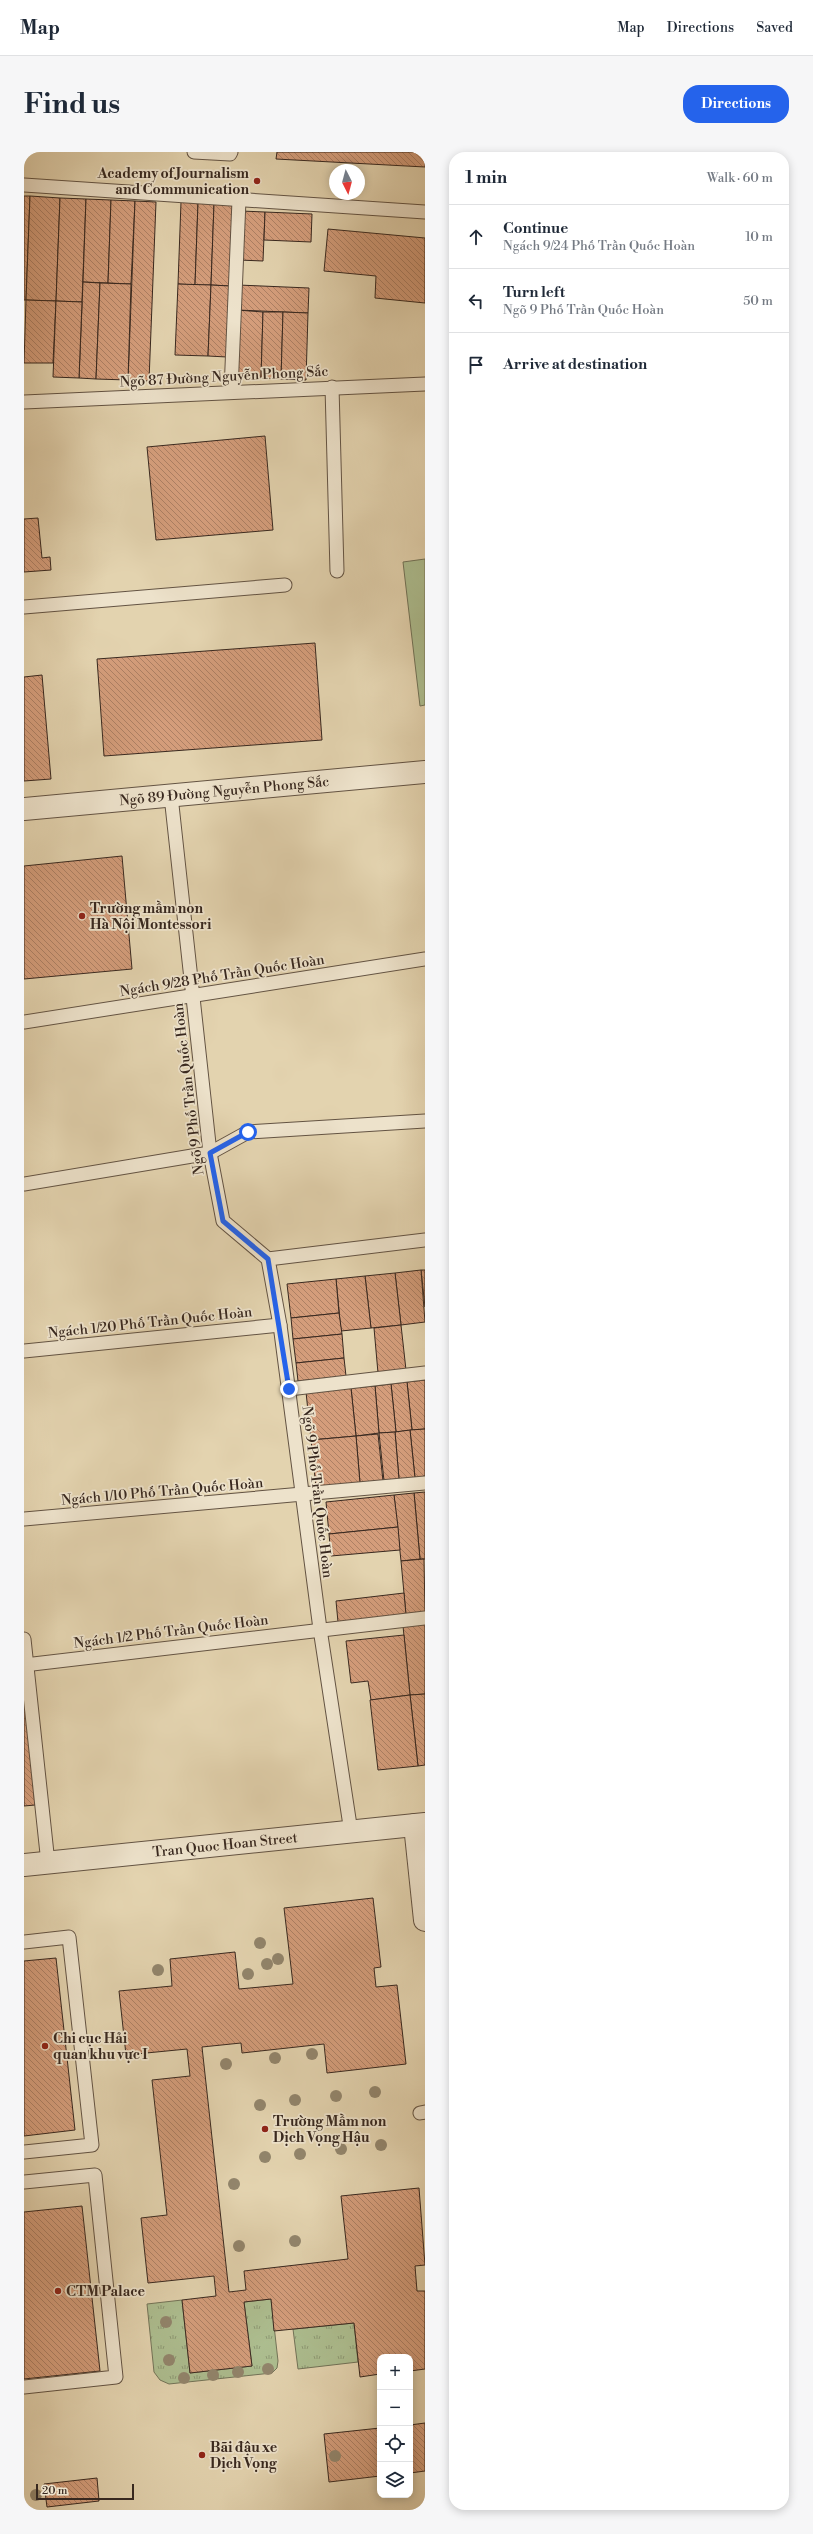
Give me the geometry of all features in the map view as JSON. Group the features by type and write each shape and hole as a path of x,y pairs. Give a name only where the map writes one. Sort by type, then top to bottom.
{"street":[{"name":"Ngõ 89 Đường Nguyễn Phong Sắc","path":"24,809 425,772"},
{"name":"Tran Quoc Hoan Street","path":"24,1865 420,1824"},
{"path":"420,1824 425,1920"}],"lane":[{"path":"194,152 230,154 230,152"},
{"path":"24,185 425,212"},
{"path":"231,391 239,200"},
{"name":"Ngõ 87 Đường Nguyễn Phong Sắc","path":"24,402 231,391 425,384"},
{"path":"332,387 337,571"},
{"path":"24,607 285,585"},
{"name":"Ngõ 9 Phố Trần Quốc Hoàn","path":"171,796 210,1153 223,1221 268,1259 280,1325 320,1629 351,1832"},
{"name":"Ngách 9/28 Phố Trần Quốc Hoàn","path":"24,1022 425,959"},
{"path":"24,1184 210,1153 248,1132 425,1121"},
{"path":"268,1259 425,1240"},
{"name":"Ngách 1/20 Phố Trần Quốc Hoàn","path":"24,1351 280,1325"},
{"path":"289,1389 425,1373"},
{"name":"Ngách 1/10 Phố Trần Quốc Hoàn","path":"24,1519 425,1483"},
{"name":"Ngách 1/2 Phố Trần Quốc Hoàn","path":"25,1665 320,1629 425,1618"},
{"path":"24,1639 25,1665 48,1863"},
{"path":"24,1942 69,1937 92,2145 24,2152"},
{"path":"24,2182 95,2175 116,2377 24,2387"}],"green space":[{"path":"425,559 425,705 420,706 403,562"},
{"path":"271,2299 278,2361 277,2368 272,2373 169,2384 160,2380 154,2372 147,2304 182,2300 190,2373 252,2366 244,2302"},
{"path":"354,2323 358,2362 298,2369 293,2329"}],"building":[{"path":"277,152 425,152 425,167 276,159"},
{"path":"24,196 30,196 26,300 24,300"},
{"path":"30,196 60,198 56,301 26,300"},
{"path":"60,198 86,199 82,302 56,301"},
{"path":"86,199 111,200 108,283 83,282"},
{"path":"111,200 135,201 131,284 108,283"},
{"path":"135,201 156,202 149,381 128,380"},
{"path":"181,202 198,203 195,285 178,284"},
{"path":"198,203 214,204 211,285 195,285"},
{"path":"214,204 233,204 230,286 211,285"},
{"path":"241,211 265,212 263,261 239,260"},
{"path":"265,212 312,214 311,242 264,240"},
{"path":"328,229 425,238 425,303 375,298 376,276 324,271"},
{"path":"83,282 100,283 96,379 79,378"},
{"path":"100,283 131,284 128,380 96,379"},
{"path":"178,284 211,285 208,356 175,355"},
{"path":"211,285 230,286 227,357 208,356"},
{"path":"238,285 309,288 308,313 237,310"},
{"path":"26,300 56,301 53,363 24,363"},
{"path":"56,301 82,302 79,378 53,377"},
{"path":"237,310 263,312 261,378 234,377"},
{"path":"263,312 283,312 281,379 261,378"},
{"path":"283,312 308,313 306,380 281,379"},
{"path":"265,436 273,530 156,540 147,447"},
{"path":"38,518 42,558 50,557 51,570 24,572 24,519"},
{"path":"315,643 322,740 104,756 97,659"},
{"path":"42,675 51,779 24,781 24,677"},
{"name":"Trường mầm non Hà Nội Montessori","path":"122,856 132,969 24,979 24,866"},
{"path":"421,1270 425,1270 425,1307"},
{"path":"421,1270 425,1322 401,1325 395,1273"},
{"path":"395,1273 401,1325 371,1328 365,1276"},
{"path":"365,1276 371,1328 341,1331 336,1279"},
{"path":"336,1279 339,1313 291,1318 287,1284"},
{"path":"339,1313 342,1334 293,1339 291,1318"},
{"path":"401,1325 406,1370 378,1373 374,1328"},
{"path":"342,1334 344,1358 296,1363 293,1339"},
{"path":"344,1358 346,1376 298,1381 296,1363"},
{"path":"425,1380 425,1429 412,1430 407,1382"},
{"path":"407,1382 412,1430 396,1432 391,1384"},
{"path":"391,1384 396,1432 379,1433 375,1386"},
{"path":"375,1386 379,1433 356,1436 351,1388"},
{"path":"351,1388 356,1436 311,1440 306,1392"},
{"path":"425,1429 425,1476 415,1478 410,1430"},
{"path":"410,1430 415,1478 399,1479 395,1432"},
{"path":"395,1432 399,1479 384,1481 379,1433"},
{"path":"378,1434 383,1481 360,1483 356,1436"},
{"path":"356,1436 360,1483 316,1487 311,1440"},
{"path":"425,1492 425,1559 420,1559 414,1493"},
{"path":"414,1493 420,1559 401,1561 394,1495"},
{"path":"394,1495 398,1527 329,1534 326,1502"},
{"path":"398,1527 400,1550 331,1556 329,1534"},
{"path":"424,1559 425,1613 406,1615 401,1561"},
{"path":"404,1593 406,1615 338,1622 336,1601"},
{"path":"425,1623 425,1694 410,1695 403,1626"},
{"path":"404,1635 410,1695 371,1700 368,1681 351,1683 346,1641"},
{"path":"24,1692 35,1805 24,1806"},
{"path":"425,1694 425,1765 418,1766 410,1695"},
{"path":"410,1695 418,1766 378,1770 370,1700"},
{"path":"373,1898 381,1967 374,1968 376,1987 397,1985 406,2064 327,2073 324,2044 242,2053 241,2043 202,2047 229,2292 246,2290 244,2271 348,2259 341,2196 419,2188 425,2265 415,2266 417,2291 425,2291 425,2369 413,2371 413,2354 377,2354 377,2374 360,2377 354,2323 274,2331 271,2299 244,2302 252,2366 190,2373 182,2300 216,2296 214,2276 148,2283 141,2218 167,2215 152,2080 190,2076 187,2049 126,2055 119,1991 172,1986 170,1959 235,1952 239,1989 293,1984 284,1908"},
{"name":"Chi cục Hải quan khu vực I","path":"56,1958 75,2130 24,2136 24,1961"},
{"name":"CTM Palace","path":"82,2206 100,2371 24,2379 24,2212"},
{"path":"425,2423 425,2471 413,2473 413,2426 413,2425"},
{"path":"377,2428 377,2476 329,2482 324,2434"},
{"path":"97,2478 99,2501 47,2507 44,2484"}],"place":[{"name":"Academy of Journalism and Communication","path":"257,181"},
{"name":"Trường mầm non Hà Nội Montessori","path":"82,916"},
{"name":"Chi cục Hải quan khu vực I","path":"45,2046"},
{"name":"Trường Mầm non Dịch Vọng Hậu","path":"265,2129"},
{"name":"CTM Palace","path":"58,2291"},
{"name":"Bãi đậu xe Dịch Vọng","path":"202,2455"}],"route":[{"path":"248,1132 210,1153 223,1221 268,1259 280,1325 289,1389"}]}
